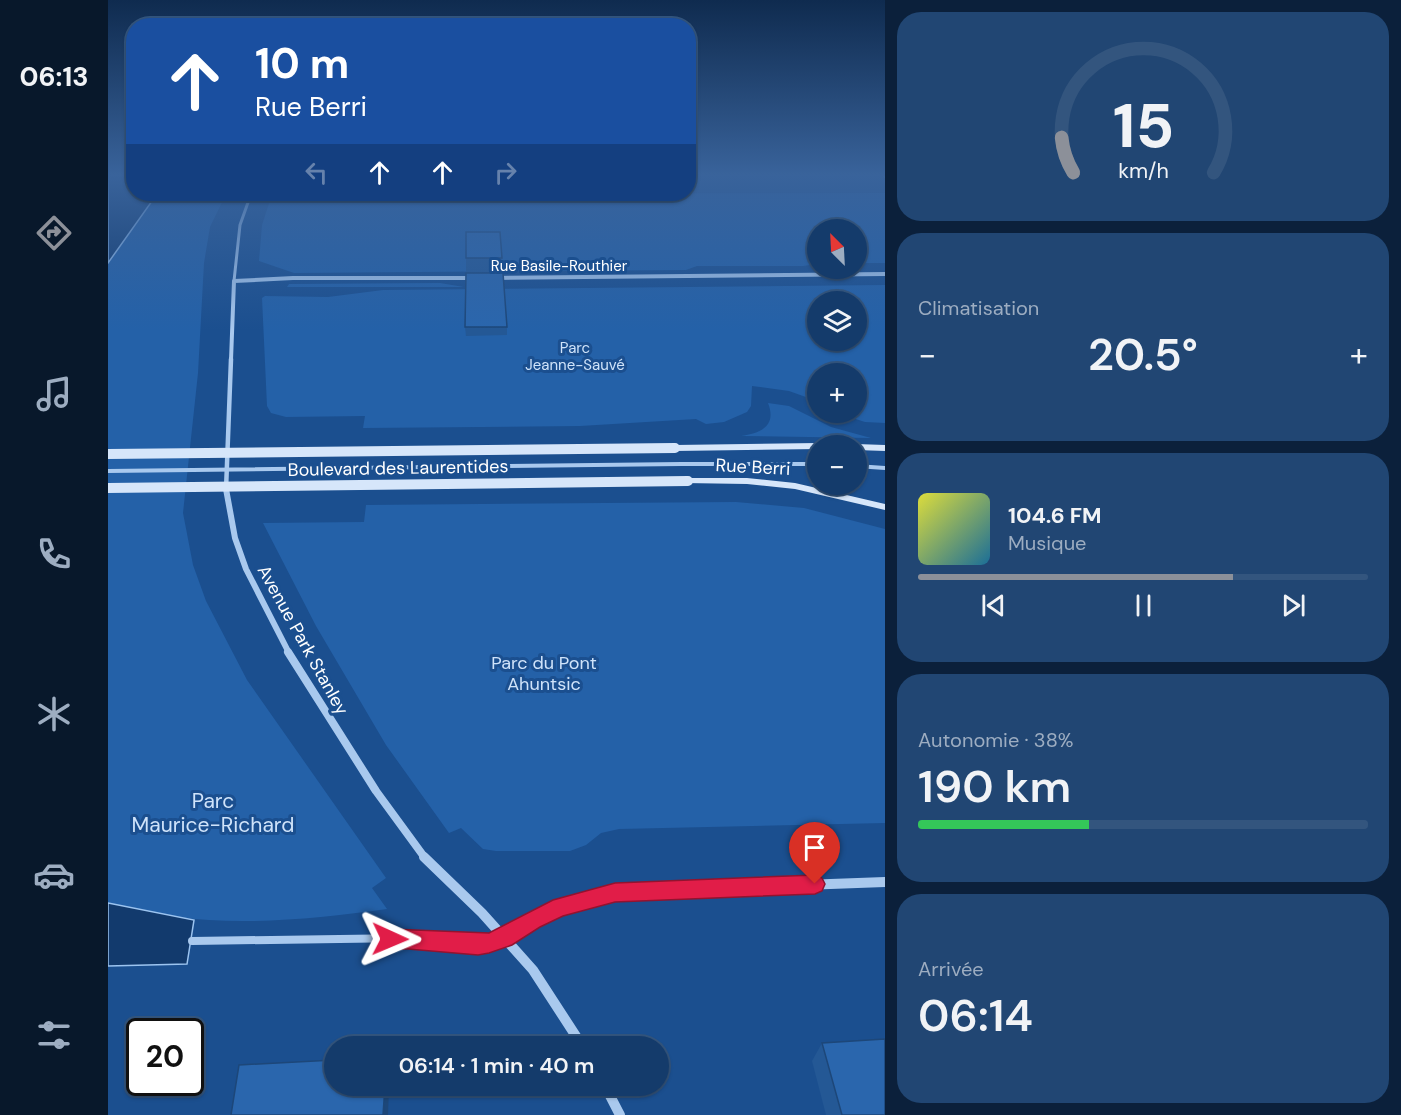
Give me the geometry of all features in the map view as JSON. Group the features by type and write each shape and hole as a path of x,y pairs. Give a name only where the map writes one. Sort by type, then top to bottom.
{"main road":[{"name":"Boulevard des Laurentides","path":"108,454 807,446"},
{"path":"867,447 885,448"},
{"name":"Boulevard des Laurentides","path":"108,488 688,481"},
{"name":"Rue Berri","path":"688,481 747,481 789,485 835,493 885,507"}],"street":[{"name":"Avenue Park Stanley","path":"240,226 234,281 226,494 235,538 246,569 291,657 376,791 427,861 505,938 533,970 576,1036"},
{"name":"Rue Basile-Routhier","path":"491,279 885,274"},
{"name":"Rue Basile-Routhier","path":"234,281 293,278 480,278"},
{"path":"505,938 532,920 560,907 615,892 885,882"},
{"path":"610,1096 620,1115"}],"lane":[{"name":"Boulevard des Laurentides","path":"108,471 807,464"},
{"path":"867,467 885,468"},
{"path":"192,942 408,938 478,945 505,938"}],"green space":[{"name":"Parc Maurice-Richard","path":"134,226 210,226 204,263 198,373 183,513 193,565 206,601 247,680 386,878 372,888 387,909 282,920 247,921 177,917 142,912 108,903 108,263"},
{"path":"262,226 807,226 807,265 803,266 697,266 686,270 294,273 259,261"},
{"path":"867,226 885,226 885,263 867,263"},
{"path":"440,283 464,287 287,287 289,284"},
{"name":"Parc Jeanne-Sauvé","path":"885,285 885,423 867,422 867,363 807,363 807,397 789,391 752,386 751,406 747,412 724,422 706,424 696,419 580,426 363,428 365,416 286,417 271,413 267,406 262,298 265,296 328,297 383,290"},
{"path":"768,403 789,406 807,415 807,423 823,423 860,435 741,436 755,433 765,427 769,423"},
{"name":"Parc du Pont Ahuntsic","path":"736,502 804,508 885,529 885,823 619,829 601,833 586,845 570,851 496,851 483,849 461,828 449,833 386,745 316,626 263,523 364,522 366,505"}],"shaded area":[{"path":"108,226 134,226 108,263"},
{"path":"108,903 194,920 187,964 108,966"}],"building":[{"path":"466,232 500,232 502,258 466,258"},
{"path":"466,273 503,273 507,327 465,327"},
{"path":"885,1039 885,1115 842,1115 822,1043"},
{"path":"324,1061 324,1096 384,1096 383,1115 231,1115 239,1065"}],"route":[{"path":"390,939 438,940 478,945 489,943 505,938 532,920 560,907 615,892 815,884"}]}
